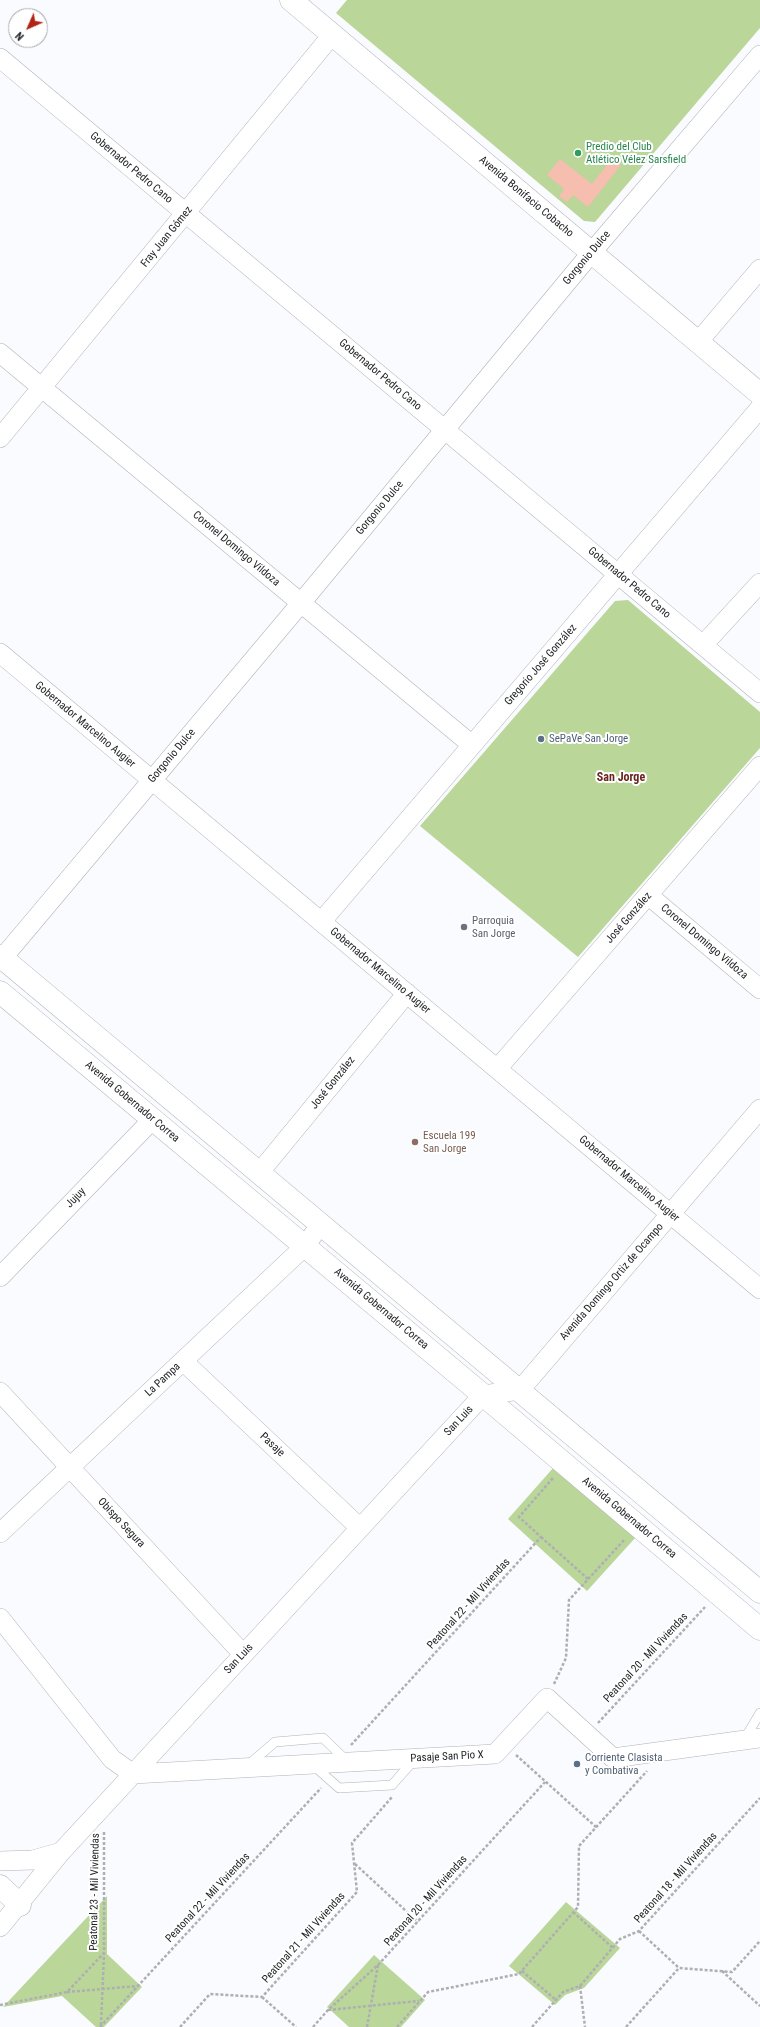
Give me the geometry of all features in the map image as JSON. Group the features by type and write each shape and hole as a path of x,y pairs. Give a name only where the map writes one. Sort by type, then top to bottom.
{"main road":[{"name":"Avenida Bonifacio Cobacho","path":"291,0 760,394"},
{"path":"1,959 321,1224 760,1592"},
{"name":"Avenida Gobernador Correa","path":"0,992 483,1395 760,1629"},
{"path":"0,1886 20,1905"}],"street":[{"name":"Fray Juan Gómez","path":"0,438 332,35"},
{"name":"Gorgonio Dulce","path":"1,959 301,603 592,252 760,54"},
{"name":"Gobernador Pedro Cano","path":"0,58 760,692"},
{"path":"698,342 760,269"},
{"name":"Coronel Domingo Vildoza","path":"0,353 472,745"},
{"name":"Gregorio José González","path":"321,922 760,408"},
{"path":"703,645 760,583"},
{"name":"Gobernador Marcelino Augier","path":"0,653 760,1289"},
{"name":"José González","path":"497,1069 760,766"},
{"name":"Coronel Domingo Vildoza","path":"648,895 760,989"},
{"name":"José González","path":"259,1173 407,993"},
{"name":"Avenida Domingo Ortiz de Ocampo","path":"520,1390 760,1109"},
{"name":"Jujuy","path":"0,1277 153,1119"},
{"name":"La Pampa","path":"0,1533 305,1246 321,1224"},
{"name":"Pasaje","path":"183,1361 360,1528"},
{"path":"483,1395 520,1390"},
{"name":"Obispo Segura","path":"0,1392 243,1654"},
{"name":"San Luis","path":"0,1927 20,1905 61,1852 483,1395"},
{"path":"0,1618 112,1759 133,1774"},
{"path":"547,1698 613,1758 752,1739"},
{"name":"Pasaje San Pio X","path":"133,1774 313,1764 345,1759 415,1759 495,1754 547,1698"},
{"path":"0,1861 33,1860 61,1852"}],"lane":[{"path":"752,1739 760,1713"},
{"path":"243,1768 275,1742 324,1738 345,1759"},
{"path":"313,1764 339,1788 392,1785 415,1759"}],"path":[{"path":"566,1465 519,1517 588,1579"},
{"path":"547,1698 566,1658 569,1600 637,1525"},
{"name":"Peatonal 22 - Mil Viviendas","path":"345,1759 541,1537"},
{"name":"Peatonal 20 - Mil Viviendas","path":"587,1735 718,1593"},
{"path":"504,1744 596,1827"},
{"path":"397,2027 428,1992 519,1974 522,1971 578,1907 579,1846 666,1750"},
{"name":"Peatonal 22 - Mil Viviendas","path":"101,2026 329,1779"},
{"name":"Peatonal 20 - Mil Viviendas","path":"314,2027 328,2010 378,1965 545,1782"},
{"name":"Peatonal 21 - Mil Viviendas","path":"180,2027 210,1994 262,1997 357,1892 352,1843 393,1799 392,1785"},
{"name":"Peatonal 18 - Mil Viviendas","path":"532,2027 563,1992 580,1986 620,1939 639,1931 760,1798"},
{"name":"Peatonal 23 - Mil Viviendas","path":"66,1992 104,1953 104,1806"},
{"path":"354,1864 418,1922"},
{"path":"573,1912 613,1948"},
{"path":"639,1931 679,1968 732,1972 760,1941"},
{"path":"101,2026 104,1953"},
{"path":"367,2027 378,1965"},
{"path":"626,2027 679,1968"},
{"path":"522,1971 556,2000"},
{"path":"722,1971 760,2006"},
{"path":"0,2005 66,1992 138,1986"},
{"path":"580,1986 585,2027"},
{"path":"262,1997 296,2027"},
{"path":"328,2010 420,2001"}],"green space":[{"name":"Predio del Club Atlético Vélez Sarsfield","path":"347,0 760,0 760,28 595,222 584,221 336,13"},
{"path":"628,600 760,712 760,748 578,957 420,826 615,601"},
{"path":"554,1467 636,1537 587,1591 508,1519"},
{"path":"107,1896 107,1954 142,1987 104,2027 96,2027 62,1996 3,2007"},
{"path":"566,1902 620,1948 584,1988 565,1995 555,2005 509,1966"},
{"path":"374,1955 425,2000 401,2027 349,2027 327,2007"}],"building":[{"path":"612,158 621,165 588,207 573,195 567,202 559,196 564,189 547,175 560,159 592,184"}],"place":[{"name":"Predio del Club Atlético Vélez Sarsfield","path":"578,153"},
{"name":"SePaVe San Jorge","path":"541,739"},
{"name":"Parroquia San Jorge","path":"464,927"},
{"name":"Escuela 199 San Jorge","path":"415,1142"},
{"name":"Corriente Clasista y Combativa","path":"577,1764"}],"district":[{"name":"San Jorge","path":"621,778"}]}
